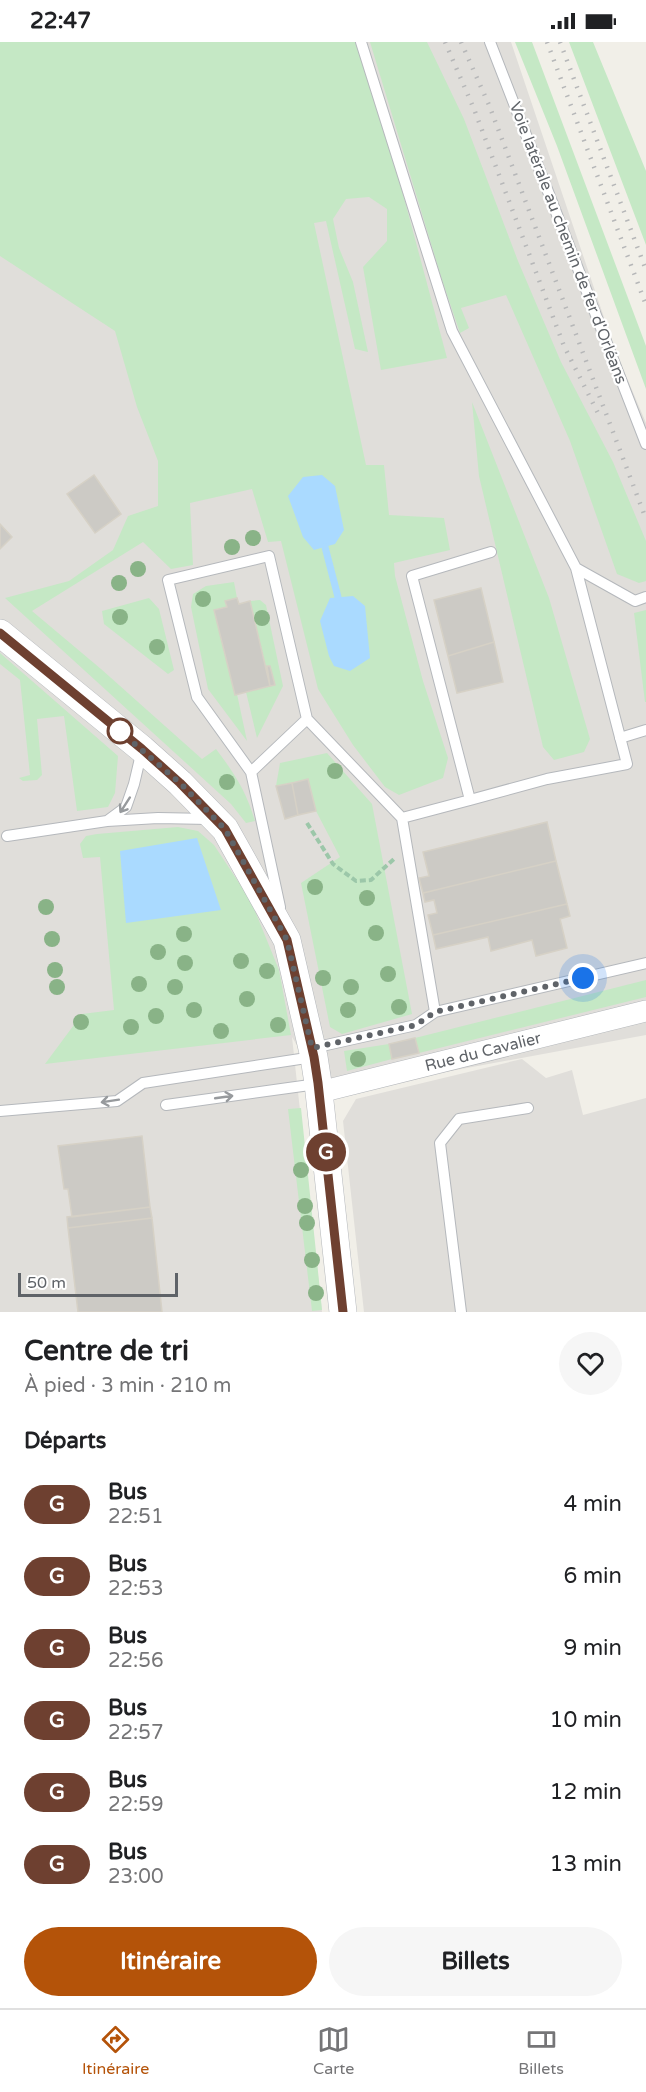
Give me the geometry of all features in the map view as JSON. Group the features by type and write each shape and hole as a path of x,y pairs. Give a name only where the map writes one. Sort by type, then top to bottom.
{"street":[{"path":"0,633 142,749 180,783 225,829 287,940 316,1070 343,1312"},
{"name":"Rue du Cavalier","path":"316,1070 646,1011"}],"lane":[{"path":"361,42 452,331 576,568 627,764 547,779 402,818"},
{"name":"Voie latérale au chemin de fer d'Orléans","path":"490,42 646,444"},
{"path":"470,800 412,576 491,552"},
{"path":"287,940 251,772 197,697 168,580 270,556 307,719 402,818 435,1012"},
{"path":"576,568 635,601 646,597"},
{"path":"251,772 307,719"},
{"path":"620,738 646,730"},
{"path":"107,821 126,807 142,749"},
{"path":"8,836 107,821 158,818 215,819"},
{"path":"166,1105 316,1070 416,1025 435,1012 646,963"},
{"path":"0,1111 117,1101 143,1083 316,1070"},
{"path":"461,1312 440,1143 459,1119 528,1108"}],"path":[{"path":"306,823 333,864 356,881 371,880 407,848"}],"shaded area":[{"path":"0,42 511,42 615,350 646,423 646,1035 326,1094 292,1037 322,1312 0,1312"},
{"path":"522,1059 546,1078 572,1070 583,1115 646,1098 646,1312 364,1312 343,1121 356,1099"}],"green space":[{"path":"0,42 357,42 396,168 447,358 381,370 363,267 387,241 387,209 369,197 346,199 333,219 339,248 353,282 368,352 355,349 326,221 314,223 366,465 384,465 389,515 444,518 450,550 394,563 395,576 423,681 448,758 443,778 399,795 385,787 353,745 318,689 281,541 268,542 252,489 190,503 193,565 171,569 143,542 32,611 202,759 216,749 239,783 255,821 246,823 231,804 5,598 69,581 113,550 128,516 158,506 158,461 137,407 115,331 0,256"},
{"path":"370,42 427,42 464,119 518,261 561,362 613,462 646,541 646,581 639,583 617,574 570,441 506,295 461,308 469,328 460,333"},
{"path":"515,42 532,42 646,346 646,389 557,146"},
{"path":"569,42 593,42 646,171 646,245"},
{"path":"472,402 549,598 590,739 584,752 554,760 543,747 479,476"},
{"path":"234,582 237,598 226,601 227,607 214,610 247,741 208,689 191,607 193,594 206,586"},
{"path":"149,598 159,609 174,670 168,674 104,624 102,611"},
{"path":"260,600 266,605 283,686 257,738 246,692 274,685 270,666 266,667 250,601"},
{"path":"646,610 646,702 645,702 634,613"},
{"path":"0,653 118,756 115,793 108,807 77,811 64,716 37,719 42,775 37,780 23,781 19,778 30,775 20,680 0,664"},
{"path":"327,753 372,804 412,1014 342,1034 330,1027 301,883 340,857 316,811 308,779 276,786 280,763"},
{"path":"178,827 198,831 214,845 251,901 279,970 291,1035 45,1064 82,1014 114,1010 100,857 83,858 80,844 86,836 97,834"},
{"path":"646,980 646,997 419,1053 415,1038"},
{"path":"389,1044 392,1059 347,1071 344,1051"},
{"path":"301,1108 322,1310 312,1311 288,1109"}],"water":[{"path":"322,475 335,486 344,530 335,544 314,550 303,537 288,496 303,477"},
{"path":"353,596 365,606 370,658 350,671 334,666 329,656 320,621 330,598"},
{"path":"197,838 221,910 126,923 120,851"}],"building":[{"path":"94,475 121,514 95,533 67,494"},
{"path":"0,524 12,537 0,549"},
{"path":"481,588 494,642 448,656 434,600"},
{"path":"237,598 239,604 250,601 270,686 235,695 214,610 227,607 225,601"},
{"path":"494,642 503,682 457,693 448,656"},
{"path":"267,666 270,666 275,685 270,686"},
{"path":"308,779 316,811 298,815 292,783"},
{"path":"292,783 298,815 285,819 276,786"},
{"path":"547,822 556,861 423,893 419,878 429,876 423,852"},
{"path":"556,861 567,904 433,935 428,915 437,913 434,900 425,902 423,893"},
{"path":"567,904 570,916 560,919 567,948 536,956 532,940 491,951 488,937 436,949 433,935"},
{"path":"415,1038 419,1053 392,1059 389,1044"},
{"path":"142,1136 150,1207 72,1217 68,1189 64,1189 58,1146"},
{"path":"150,1207 152,1218 68,1228 67,1217"},
{"path":"152,1218 162,1312 78,1312 68,1228"}],"waterway":[{"path":"325,547 338,597"}],"railway":[{"path":"445,42 474,109 564,346 601,419"},
{"path":"461,42 489,105 646,519"},
{"path":"547,42 646,305"},
{"path":"560,42 646,270"}],"bus line":[{"name":"G","path":"0,633 142,749 180,783 225,829 287,940 318,1083 343,1312"}],"route":[{"path":"120,731 115,727 180,783 225,829 287,940 312,1048 416,1025 435,1012 583,978"}]}
